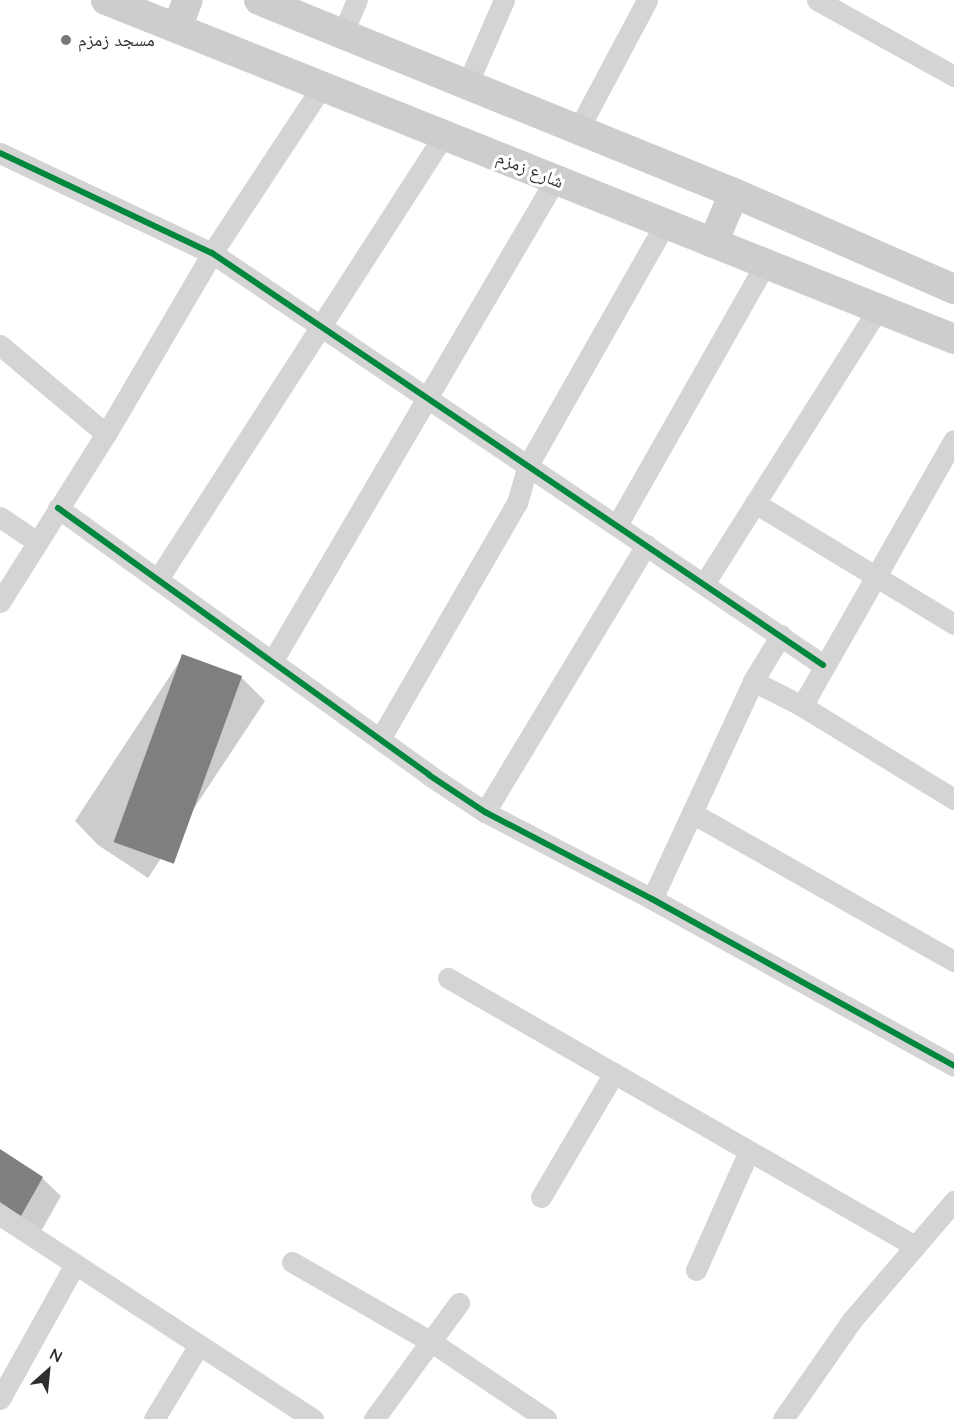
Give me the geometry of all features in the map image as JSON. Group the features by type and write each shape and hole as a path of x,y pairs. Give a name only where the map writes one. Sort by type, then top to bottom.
{"main road":[{"name":"شارع زمزم","path":"106,0 954,339"},
{"path":"177,28 188,0"},
{"path":"259,0 466,87 734,193 954,289"},
{"path":"713,243 734,193"}],"street":[{"path":"342,35 357,0"},
{"path":"466,87 504,0"},
{"path":"578,130 648,0"},
{"path":"817,0 954,76"},
{"path":"0,602 106,434 212,253 322,86"},
{"path":"158,579 444,135"},
{"path":"0,153 212,253 824,665"},
{"path":"272,662 555,180"},
{"path":"380,739 517,503 528,465 666,224"},
{"path":"617,525 765,265"},
{"path":"704,584 878,309"},
{"path":"0,345 106,434"},
{"path":"802,706 954,440"},
{"path":"755,503 954,624"},
{"path":"58,508 485,812 652,899 954,1066"},
{"path":"0,517 37,542"},
{"path":"485,812 646,544"},
{"path":"652,899 753,681 781,635"},
{"path":"753,681 802,706 954,799"},
{"path":"692,813 954,961"},
{"path":"448,978 915,1246"},
{"path":"542,1197 614,1073"},
{"path":"696,1270 749,1151"},
{"path":"783,1419 852,1320 954,1201"},
{"path":"0,1215 306,1417"},
{"path":"292,1262 430,1341 546,1419"},
{"path":"0,1399 75,1264"},
{"path":"374,1419 459,1303"},
{"path":"154,1419 199,1345"}],"building":[{"path":"182,654 242,676 174,864 114,842"},
{"path":"0,1149 43,1177 21,1216 0,1202"}],"cycle path":[{"path":"0,153 212,253 823,665"},
{"path":"58,508 429,775 485,812 652,899 954,1066"}],"place":[{"name":"مسجد زمزم","path":"66,40"}]}
